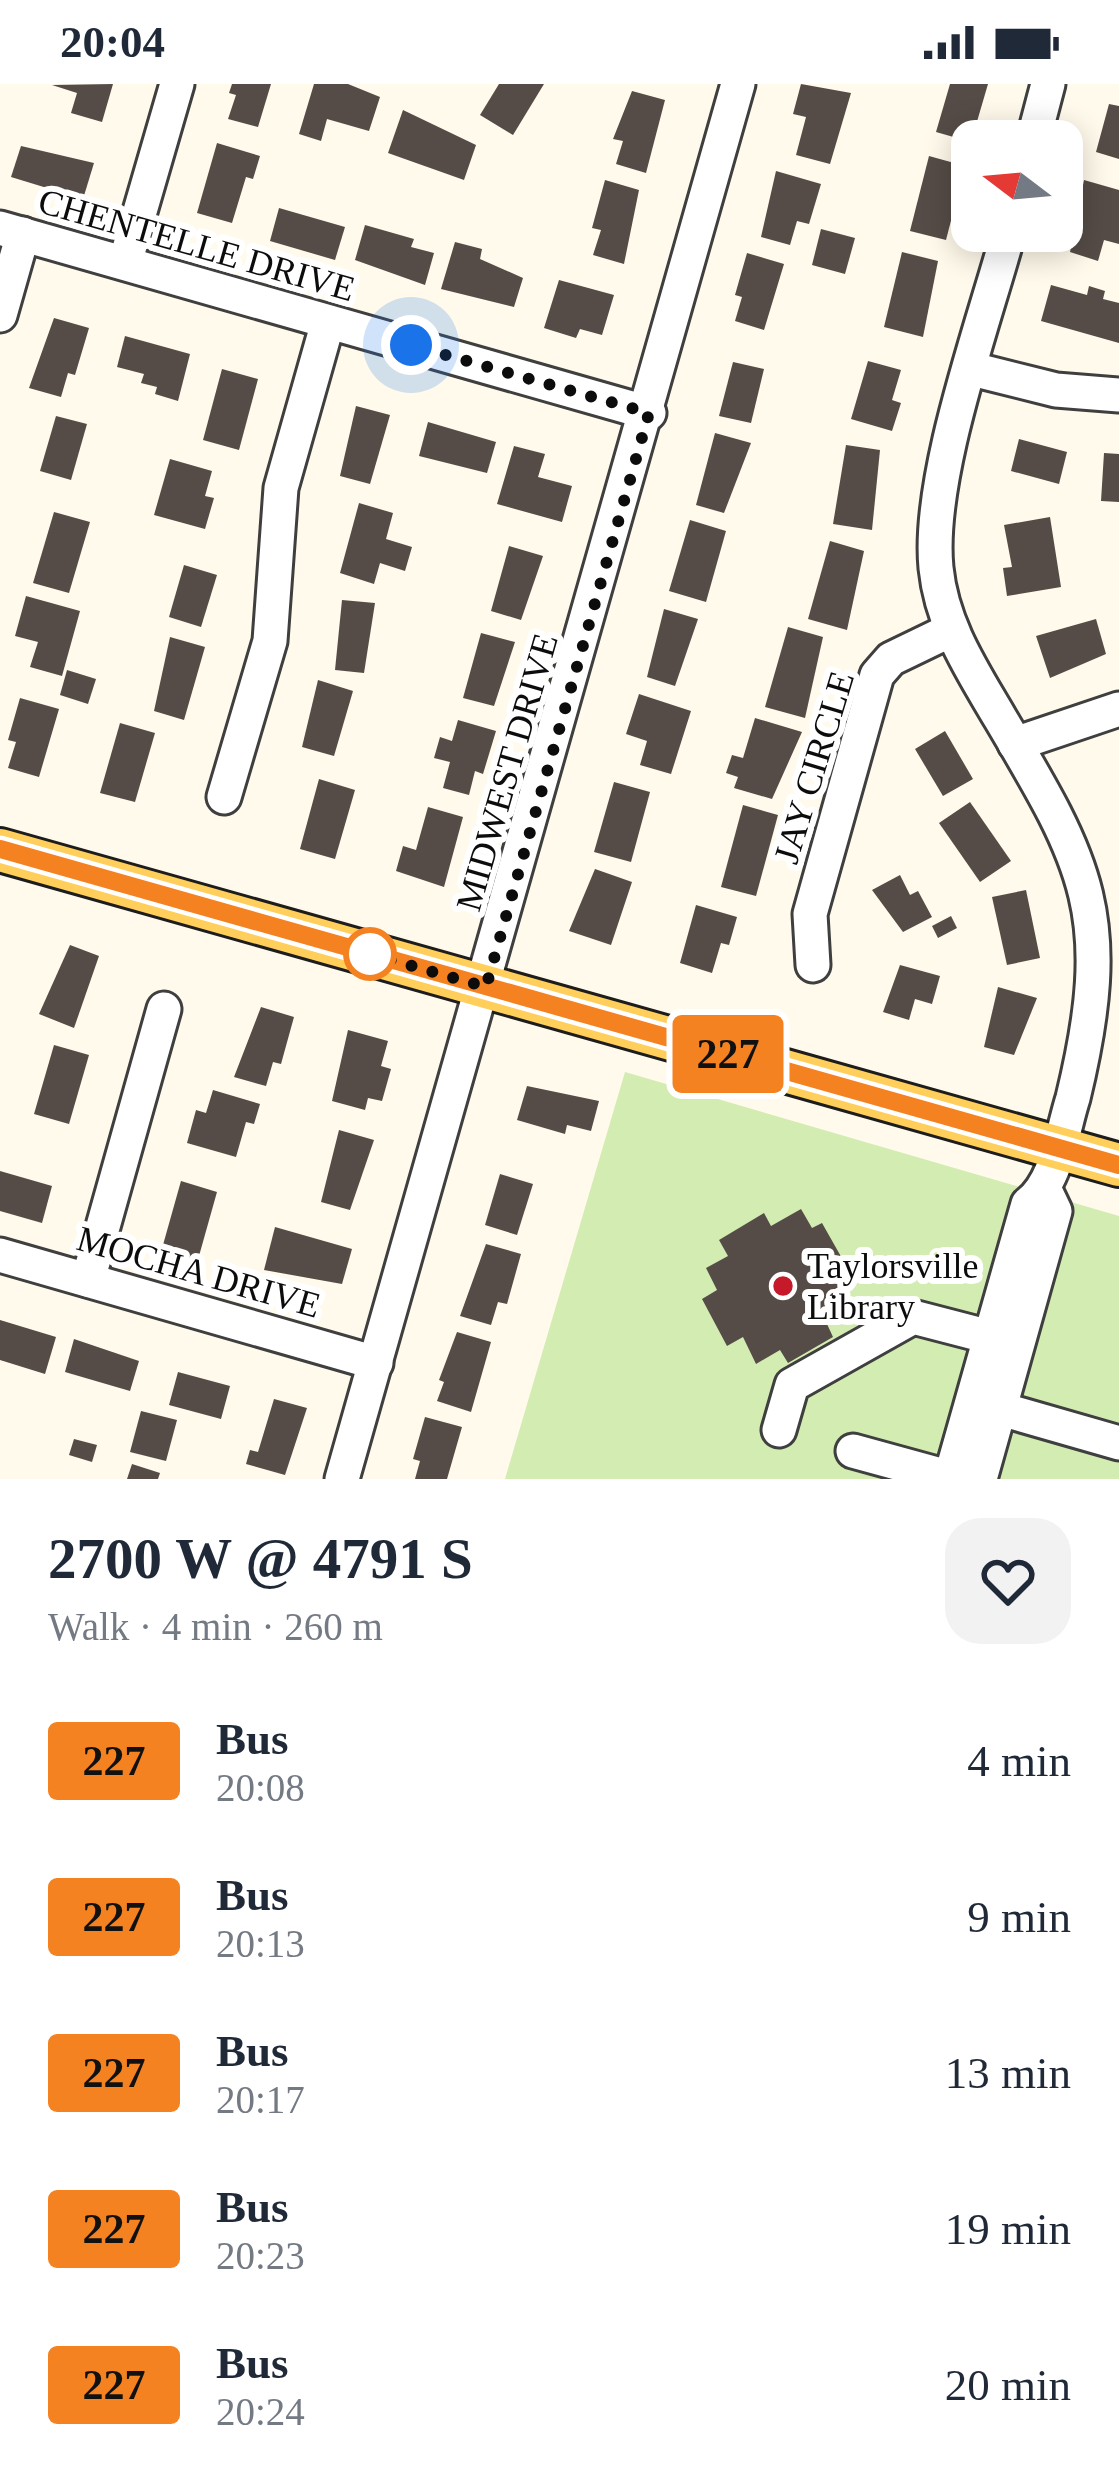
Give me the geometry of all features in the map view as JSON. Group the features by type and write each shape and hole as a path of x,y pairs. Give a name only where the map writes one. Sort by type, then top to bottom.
{"main road":[{"path":"0,850 1119,1165"}],"street":[{"path":"125,263 177,84"},
{"name":"MIDWEST DRIVE","path":"342,1479 649,413 738,84"},
{"path":"1039,120 1048,84"},
{"path":"0,315 11,231"},
{"name":"CHENTELLE DRIVE","path":"11,231 649,413"},
{"path":"980,1479 990,1337 1028,1204 1045,1190 1112,955 1086,870 951,630 936,566 940,490 1003,252"},
{"path":"224,797 270,641 280,488 328,322"},
{"path":"972,369 1056,390 1119,395"},
{"name":"JAY CIRCLE","path":"813,965 810,914 877,675 891,659 951,630"},
{"path":"1016,744 1119,709"},
{"path":"88,1280 164,1009"},
{"path":"853,1451 952,1479 986,1405 1055,1211 1045,1190"},
{"name":"MOCHA DRIVE","path":"0,1255 376,1363"},
{"path":"779,1430 793,1385 913,1317 990,1337"},
{"path":"986,1405 1119,1443"}],"green space":[{"path":"625,1072 1119,1216 1119,1479 505,1479"}],"building":[{"path":"113,84 102,122 71,113 77,93 52,85"},
{"path":"232,84 271,84 258,127 228,119 236,95 229,93"},
{"path":"314,84 348,84 380,97 369,131 327,119 321,141 299,134"},
{"path":"499,84 544,84 513,135 480,115"},
{"path":"801,84 851,93 830,164 796,155 806,117 793,114"},
{"path":"950,84 988,84 977,120 951,120 951,136 936,132"},
{"path":"632,91 665,100 646,173 616,164 623,141 613,139"},
{"path":"1109,104 1119,106 1119,159 1096,152"},
{"path":"403,110 476,145 464,180 388,153"},
{"path":"217,143 260,156 253,179 246,177 232,223 197,213"},
{"path":"21,146 94,163 83,199 11,177"},
{"path":"929,156 951,162 951,221 946,240 910,231"},
{"path":"776,171 821,184 809,224 797,221 790,245 761,237"},
{"path":"605,180 639,190 624,264 593,255 601,230 592,228"},
{"path":"1084,180 1119,190 1119,244 1104,240 1098,261 1070,252 1083,252"},
{"path":"279,208 345,227 335,260 270,241"},
{"path":"365,225 414,239 411,247 434,253 425,285 355,260"},
{"path":"821,229 855,238 845,274 812,265"},
{"path":"455,242 482,249 480,259 523,278 514,307 441,289"},
{"path":"902,252 938,261 923,337 884,327"},
{"path":"747,253 784,264 764,330 735,321 742,297 735,295"},
{"path":"559,280 614,295 602,335 580,329 576,338 544,328"},
{"path":"1051,285 1087,295 1089,286 1105,291 1103,299 1119,303 1119,343 1041,321"},
{"path":"54,318 89,328 75,375 68,373 61,397 29,388"},
{"path":"125,336 190,354 178,401 155,394 157,387 141,383 144,374 117,367"},
{"path":"868,361 901,370 892,400 901,403 892,431 851,419"},
{"path":"733,362 764,369 751,423 719,416"},
{"path":"222,369 258,379 239,450 203,440"},
{"path":"356,406 390,415 370,484 340,476"},
{"path":"56,416 87,424 71,480 40,471"},
{"path":"428,422 496,442 487,473 419,456"},
{"path":"715,433 751,443 724,513 696,505"},
{"path":"1019,439 1067,452 1059,484 1011,471"},
{"path":"846,445 880,450 872,530 833,524"},
{"path":"514,446 545,454 538,477 572,486 562,522 497,504"},
{"path":"1104,453 1119,454 1119,502 1101,501"},
{"path":"170,459 212,471 205,496 214,498 205,529 154,515"},
{"path":"359,503 393,513 386,539 412,547 405,571 380,563 374,584 340,573"},
{"path":"54,512 90,522 69,593 33,583"},
{"path":"1050,517 1061,587 1007,596 1003,568 1012,567 1004,525"},
{"path":"690,520 726,531 706,602 669,591"},
{"path":"830,541 864,551 847,630 808,619"},
{"path":"509,546 543,556 521,620 491,611"},
{"path":"184,565 217,575 201,627 169,617"},
{"path":"26,596 80,611 62,676 30,667 38,642 15,636"},
{"path":"342,600 375,603 364,673 335,670"},
{"path":"664,609 698,619 675,686 647,677"},
{"path":"1096,619 1106,654 1050,678 1036,636"},
{"path":"788,627 823,637 805,718 765,707"},
{"path":"481,633 515,642 494,706 463,698"},
{"path":"170,637 205,647 184,720 154,711"},
{"path":"67,670 96,679 88,704 60,695"},
{"path":"318,680 353,691 334,756 302,747"},
{"path":"639,694 691,711 671,774 640,765 647,741 626,734"},
{"path":"20,698 59,709 39,777 8,768 16,742 8,740"},
{"path":"755,718 802,732 772,799 734,788 738,777 726,773 732,755 743,758"},
{"path":"458,720 496,731 483,774 475,771 469,795 443,788 450,762 434,758 440,737 452,741"},
{"path":"120,723 155,733 135,802 100,793"},
{"path":"945,731 973,779 943,796 915,749"},
{"path":"319,779 355,790 335,859 300,849"},
{"path":"614,782 650,792 631,862 594,852"},
{"path":"970,802 1011,861 980,882 939,823"},
{"path":"743,805 778,815 756,896 721,887"},
{"path":"428,807 463,817 444,887 396,871 403,846 416,850"},
{"path":"595,869 632,882 611,945 569,931"},
{"path":"900,875 910,895 918,891 932,917 903,932 872,890"},
{"path":"1026,890 1040,958 1007,965 992,897"},
{"path":"696,905 737,917 729,945 721,943 712,973 680,963"},
{"path":"951,916 957,928 938,938 932,926"},
{"path":"70,945 99,956 74,1028 39,1014"},
{"path":"900,965 940,976 932,1004 915,999 909,1020 883,1012"},
{"path":"998,987 1037,998 1014,1055 984,1047"},
{"path":"261,1007 294,1017 281,1064 273,1062 266,1086 234,1077"},
{"path":"348,1030 388,1041 381,1066 391,1069 382,1101 368,1098 365,1110 332,1101"},
{"path":"54,1045 89,1055 69,1124 34,1114"},
{"path":"527,1086 599,1101 591,1131 567,1125 565,1134 517,1120"},
{"path":"213,1090 260,1104 254,1124 246,1122 236,1157 187,1143 196,1110 206,1113"},
{"path":"339,1130 374,1140 350,1210 321,1202"},
{"path":"0,1171 52,1186 42,1223 0,1211"},
{"path":"500,1174 533,1184 517,1235 485,1225"},
{"path":"181,1181 217,1192 197,1263 161,1252"},
{"name":"Taylorsville Library","path":"801,1209 812,1228 822,1223 856,1283 846,1289 856,1307 827,1324 833,1337 788,1363 780,1350 756,1364 743,1337 727,1346 702,1299 717,1290 706,1268 728,1256 719,1240 764,1213 771,1226"},
{"path":"275,1227 352,1249 342,1284 264,1270"},
{"path":"486,1244 521,1254 507,1304 498,1302 491,1325 460,1316"},
{"path":"0,1320 56,1337 45,1374 0,1360"},
{"path":"457,1332 491,1342 471,1412 437,1401 444,1382 439,1380"},
{"path":"74,1339 139,1361 130,1391 65,1372"},
{"path":"178,1372 230,1386 221,1419 169,1405"},
{"path":"274,1399 307,1408 285,1475 246,1464 250,1450 258,1452"},
{"path":"141,1411 177,1420 166,1461 130,1452"},
{"path":"425,1417 462,1427 447,1479 415,1479 420,1461 413,1459"},
{"path":"74,1439 97,1445 92,1462 69,1455"},
{"path":"132,1464 160,1473 158,1479 127,1479"}],"bus line":[{"name":"227","path":"0,849 1119,1165"}],"place":[{"name":"Taylorsville Library","path":"783,1286"}],"route":[{"path":"370,954 486,987 649,413 411,345"}]}
